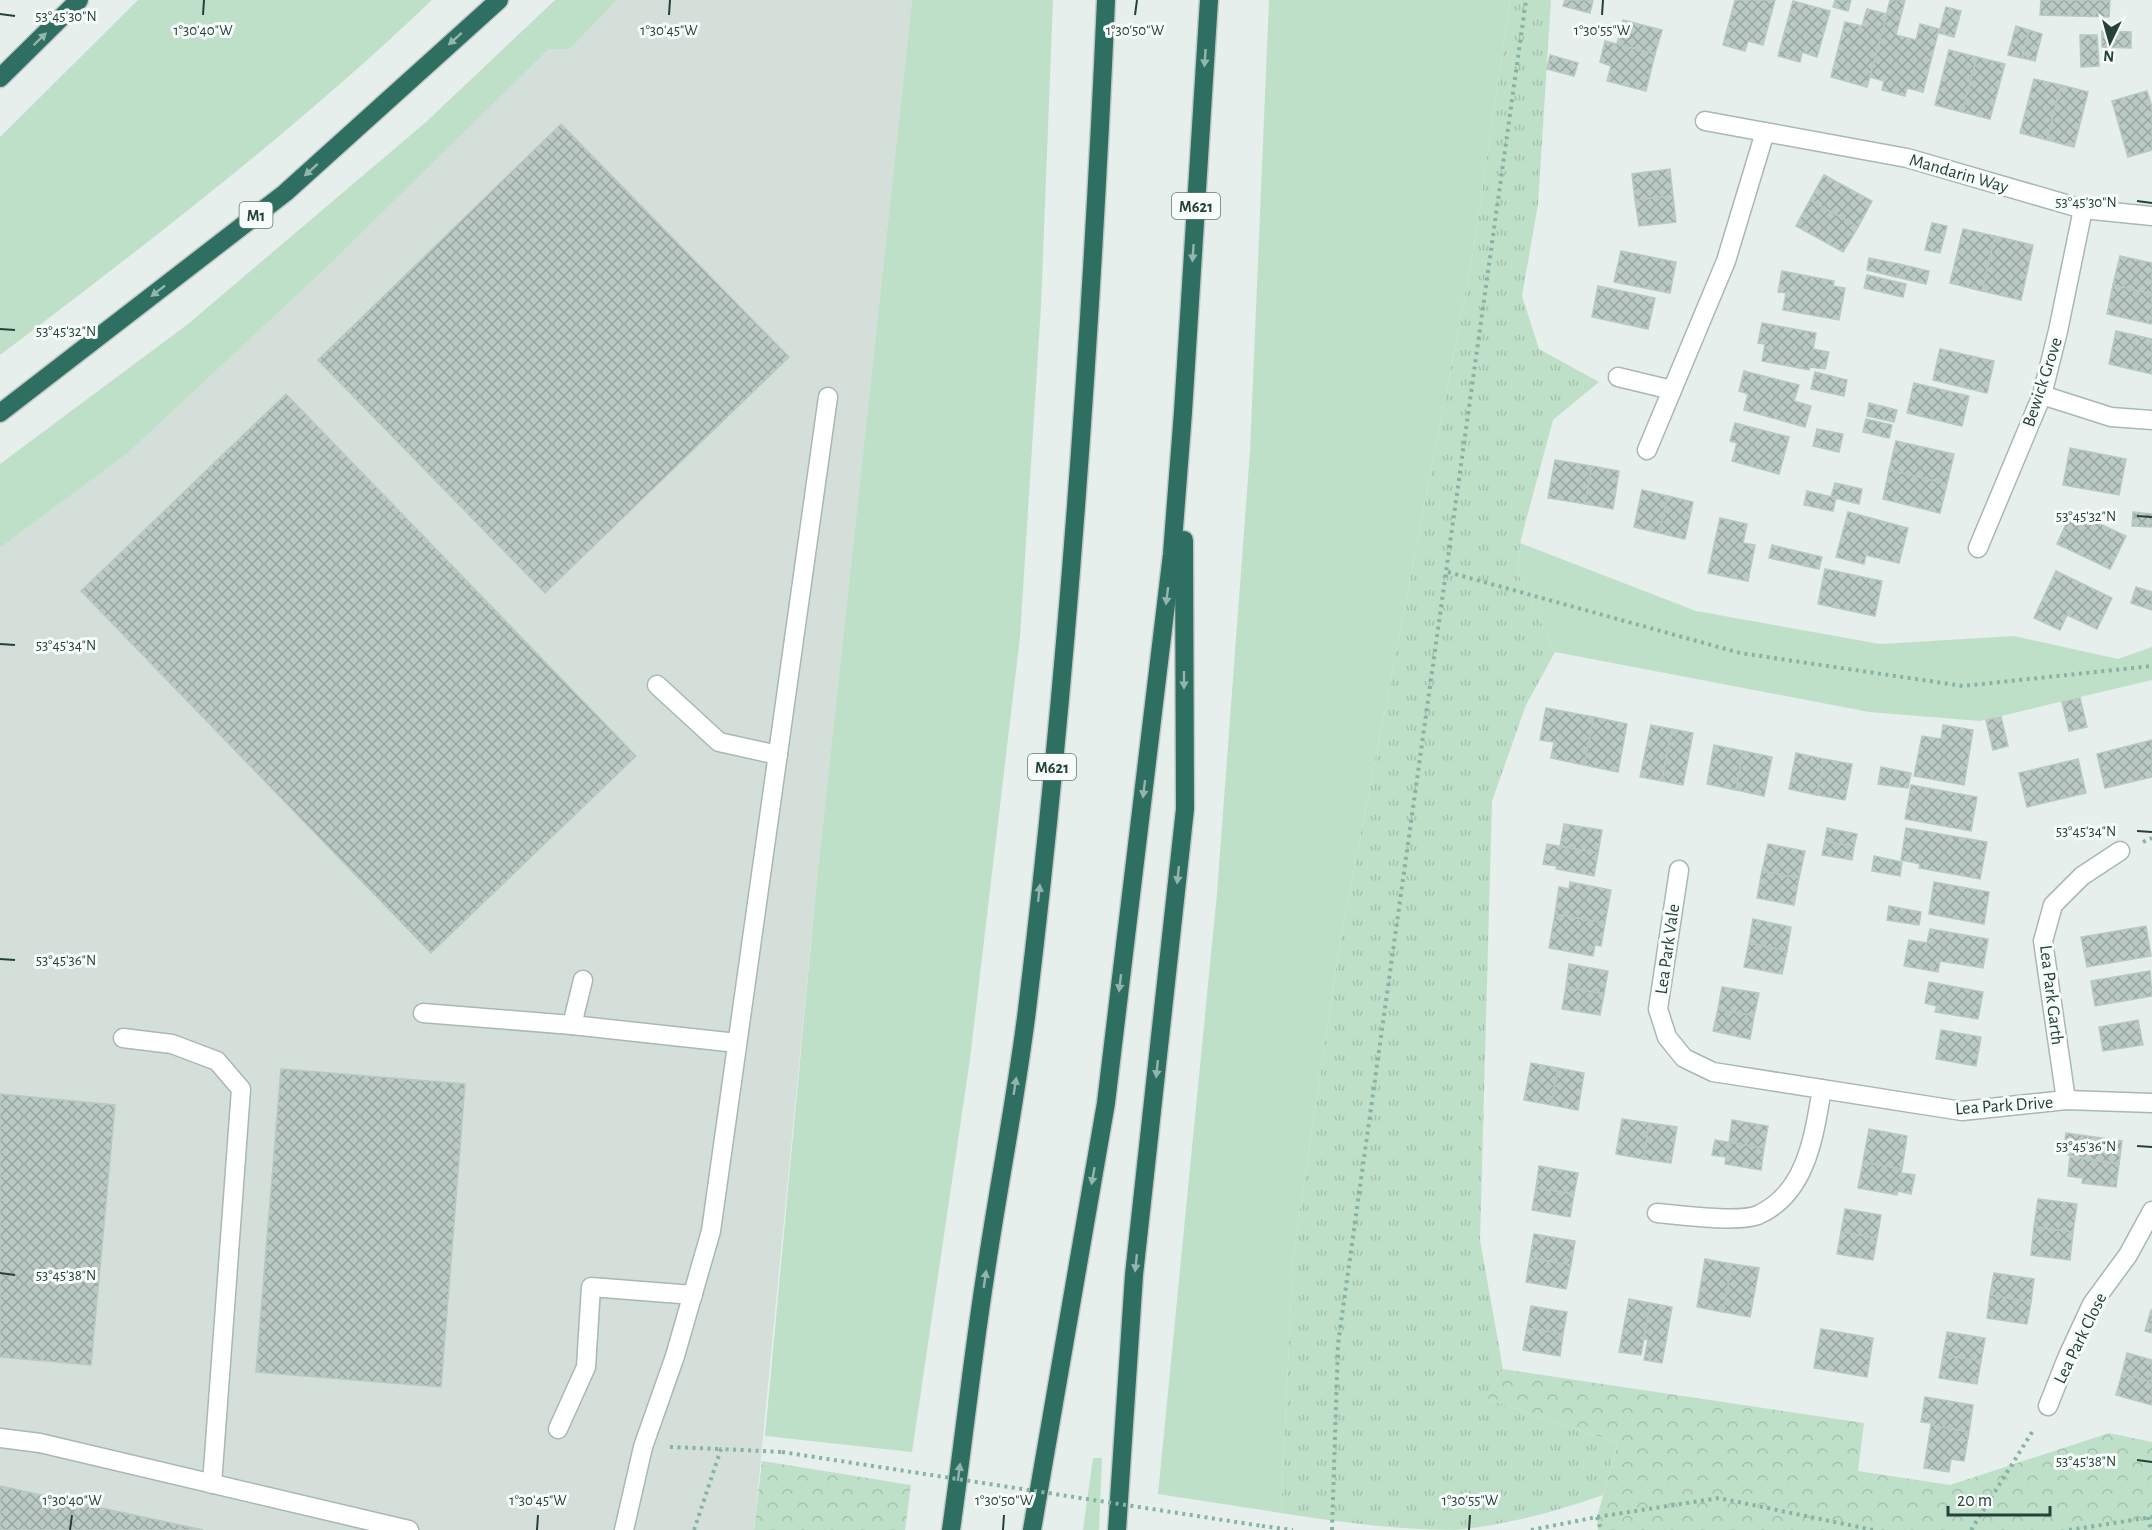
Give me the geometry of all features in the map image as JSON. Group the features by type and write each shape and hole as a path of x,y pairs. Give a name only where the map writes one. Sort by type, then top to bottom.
{"highway":[{"path":"0,78 80,0"},
{"name":"M1","path":"0,413 285,193 499,0"},
{"name":"M621","path":"951,1530 984,1281 1026,1012 1056,735 1080,459 1098,182 1106,0"},
{"name":"M621","path":"1032,1530 1106,1103 1172,554 1209,0"},
{"name":"M621","path":"1117,1530 1134,1275 1185,809 1183,412"}],"street":[{"name":"Mandarin Way","path":"1705,121 1907,158 2084,209 2152,216"},
{"path":"1647,450 1726,261 1765,132"},
{"name":"Bewick Grove","path":"1978,548 2042,395 2084,209"},
{"path":"1618,377 1672,390"},
{"path":"2042,395 2111,417 2152,420"},
{"path":"624,1530 643,1447 675,1356 711,1231 828,397"},
{"path":"657,685 719,742 778,755"},
{"name":"Lea Park Garth","path":"2066,1100 2043,941 2053,905 2082,876 2120,851"},
{"name":"Lea Park Vale","path":"1678,870 1658,1008 1667,1037 1684,1058 1713,1072 1822,1089"},
{"path":"572,1025 583,980"},
{"path":"423,1013 572,1025 737,1044"},
{"path":"123,1038 172,1044 217,1061 242,1089 212,1484"},
{"path":"1657,1213 1722,1219 1757,1215 1781,1199 1799,1177 1812,1146 1822,1089"},
{"name":"Lea Park Drive","path":"1822,1089 1962,1111 2066,1100 2152,1102"},
{"name":"Lea Park Close","path":"2048,1406 2092,1304 2128,1255 2152,1211"},
{"path":"558,1429 586,1367 591,1287 693,1294"},
{"path":"0,1438 40,1443 409,1530"}],"path":[{"path":"1332,1530 1338,1344 1448,572 1526,0"},
{"path":"1448,572 1740,653 1963,686 2152,666"},
{"path":"1971,1530 2048,1406"},
{"path":"643,1447 782,1452 1293,1530"},
{"path":"694,1530 721,1449"},
{"path":"1531,1530 1719,1498 1873,1530"},
{"path":"1597,1517 1601,1530"},
{"path":"2069,1530 2150,1517 2151,1530"}],"shaded area":[{"path":"617,0 912,0 817,879 754,1530 0,1530 0,548 129,452 324,270 549,49 570,49"}],"green space":[{"path":"138,0 432,0 381,48 221,184 0,355 0,137"},
{"path":"555,0 617,0 570,49 549,49 324,270 129,452 0,548 0,464 188,324 426,122"},
{"path":"912,0 1053,0 1041,306 1020,637 970,1059 912,1452 765,1436 817,879"},
{"path":"1269,0 1510,0 1472,259 1340,942 1293,1257 1281,1513 1158,1494 1217,893 1250,451"},
{"path":"1510,0 1551,0 1538,204 1522,296 1539,349 1599,382 1553,420 1520,543 1518,574 1555,652 1526,705 1492,801 1480,1240 1503,1369 1487,1399 1618,1443 1603,1495 1549,1512 1493,1525 1455,1530 1411,1529 1281,1513 1293,1257 1340,942 1472,259"},
{"path":"1520,543 1696,611 1880,644 2014,636 2118,659 2152,647 2152,680 1980,721 1869,712 1555,652 1518,574"},
{"path":"1503,1369 1864,1423 1858,1471 1950,1485 2109,1433 2152,1442 2152,1530 1598,1530 1597,1517 1618,1443 1487,1399"},
{"path":"1093,1458 1102,1458 1099,1530 1083,1530"},
{"path":"762,1461 911,1485 905,1530 754,1530"}],"building":[{"path":"1565,0 1593,0 1590,13 1563,6"},
{"path":"1735,0 1775,0 1763,45 1748,41 1745,51 1723,45"},
{"path":"1835,0 1851,0 1848,11 1833,7"},
{"path":"1890,0 1905,0 1896,35 1916,40 1920,24 1939,29 1923,92 1907,88 1905,96 1882,90 1884,81 1870,77"},
{"path":"2041,0 2110,0 2109,17 2040,15"},
{"path":"1793,1 1830,11 1817,57 1802,52 1800,62 1778,56"},
{"path":"1946,7 1961,11 1954,37 1939,33"},
{"path":"1867,9 1887,14 1867,87 1831,77 1845,22 1862,26"},
{"path":"1623,20 1662,30 1655,54 1617,44"},
{"path":"2016,26 2029,30 2022,58 2008,55"},
{"path":"2029,30 2042,34 2035,61 2022,58"},
{"path":"2102,31 2131,32 2131,48 2102,47"},
{"path":"2080,35 2097,35 2099,66 2081,67"},
{"path":"1605,41 1655,54 1646,91 1607,81 1611,66 1600,62"},
{"path":"1949,50 1977,57 1962,112 1935,105"},
{"path":"1550,55 1578,63 1574,76 1547,69"},
{"path":"1977,57 2005,64 1990,119 1962,112"},
{"path":"2034,79 2061,85 2047,140 2020,133"},
{"path":"2061,85 2088,92 2074,147 2047,140"},
{"path":"2147,91 2152,107 2152,150 2128,157 2112,101"},
{"path":"561,124 789,357 545,593 318,360"},
{"path":"1670,169 1673,196 1635,200 1632,174"},
{"path":"1824,175 1872,201 1858,227 1810,200"},
{"path":"1673,196 1676,222 1639,226 1635,200"},
{"path":"1810,200 1858,227 1843,252 1796,226"},
{"path":"1932,223 1947,226 1940,253 1925,250"},
{"path":"1963,229 1995,236 1982,291 1950,283"},
{"path":"1995,236 2033,245 2021,300 1982,291"},
{"path":"1621,251 1676,262 1670,293 1614,282"},
{"path":"2120,256 2152,263 2152,294 2113,285"},
{"path":"1869,258 1899,264 1896,277 1867,270"},
{"path":"1899,264 1929,271 1926,284 1896,277"},
{"path":"1782,271 1834,281 1833,286 1845,288 1839,320 1783,310 1786,293 1778,292"},
{"path":"1867,275 1906,284 1903,297 1864,288"},
{"path":"2113,285 2152,294 2152,324 2107,314"},
{"path":"1598,286 1655,298 1648,329 1592,317"},
{"path":"1762,323 1816,333 1813,349 1829,352 1825,369 1810,367 1809,370 1762,361 1765,344 1758,343"},
{"path":"2116,331 2152,339 2152,374 2109,364"},
{"path":"1940,349 1994,361 1987,393 1933,380"},
{"path":"1744,371 1799,385 1794,401 1811,406 1805,427 1744,410 1748,394 1739,391"},
{"path":"1815,372 1847,380 1844,396 1811,389"},
{"path":"1914,383 1969,396 1962,426 1907,413"},
{"path":"286,394 636,756 431,953 81,591"},
{"path":"1869,403 1897,410 1894,422 1867,416"},
{"path":"1866,419 1892,425 1889,438 1863,432"},
{"path":"1735,423 1789,437 1779,474 1732,461 1737,443 1730,441"},
{"path":"1817,429 1843,434 1839,452 1813,446"},
{"path":"1896,441 1954,454 1947,484 1889,470"},
{"path":"2070,448 2126,459 2119,495 2063,485"},
{"path":"1555,460 1592,466 1585,504 1548,498"},
{"path":"1592,466 1619,471 1613,509 1585,504"},
{"path":"1889,470 1947,484 1940,513 1883,499"},
{"path":"1835,483 1862,489 1859,504 1831,497"},
{"path":"1642,490 1668,496 1659,533 1634,527"},
{"path":"1807,491 1836,498 1833,511 1804,505"},
{"path":"1668,496 1693,502 1685,539 1659,533"},
{"path":"2072,511 2126,536 2110,569 2057,544"},
{"path":"1848,512 1908,528 1899,563 1866,555 1864,564 1836,557"},
{"path":"2133,512 2152,514 2152,527 2132,526"},
{"path":"1720,518 1747,524 1743,543 1755,545 1748,581 1708,573"},
{"path":"1772,545 1822,557 1819,569 1769,558"},
{"path":"1825,569 1882,581 1875,616 1818,604"},
{"path":"2056,571 2112,598 2097,629 2067,615 2060,630 2034,618"},
{"path":"2136,587 2152,592 2152,610 2131,603"},
{"path":"2080,698 2087,727 2069,731 2062,702"},
{"path":"1546,708 1594,717 1584,765 1551,758 1554,742 1540,740"},
{"path":"1594,717 1627,724 1618,772 1584,765"},
{"path":"2001,717 2008,746 1993,750 1986,720"},
{"path":"1651,725 1672,729 1662,781 1640,777"},
{"path":"1943,725 1973,730 1964,785 1914,776 1922,736 1941,739"},
{"path":"1672,729 1693,733 1683,785 1662,781"},
{"path":"2152,740 2152,777 2105,788 2097,754"},
{"path":"1714,745 1743,751 1736,790 1707,784"},
{"path":"1743,751 1772,757 1764,796 1736,790"},
{"path":"1796,753 1824,759 1817,795 1789,789"},
{"path":"1824,759 1852,764 1845,800 1817,795"},
{"path":"2078,759 2086,793 2027,807 2019,773"},
{"path":"1881,767 1911,773 1908,788 1878,784"},
{"path":"1911,785 1977,797 1971,831 1905,819"},
{"path":"1564,824 1602,830 1598,853 1560,846"},
{"path":"1827,828 1857,834 1854,847 1825,841"},
{"path":"1906,828 1987,842 1980,879 1919,868 1920,864 1901,860"},
{"path":"1825,841 1854,847 1852,860 1822,855"},
{"path":"1547,844 1598,853 1594,876 1556,869 1557,866 1543,864"},
{"path":"1768,844 1805,851 1799,878 1762,871"},
{"path":"1874,856 1902,862 1900,876 1872,871"},
{"path":"1762,871 1799,878 1794,905 1757,898"},
{"path":"1570,882 1611,890 1605,923 1555,914 1559,887 1569,889"},
{"path":"1934,882 1989,892 1984,924 1929,914"},
{"path":"1889,906 1921,912 1919,925 1887,920"},
{"path":"1555,914 1605,923 1601,946 1595,945 1593,956 1549,948"},
{"path":"1753,919 1791,927 1787,951 1749,943"},
{"path":"2146,926 2151,956 2087,967 2081,937"},
{"path":"1930,929 1988,939 1983,968 1940,961 1938,972 1904,966 1909,940 1927,943"},
{"path":"1749,943 1787,951 1782,974 1744,967"},
{"path":"1569,964 1608,971 1604,994 1566,987"},
{"path":"2150,971 2152,996 2095,1006 2091,981"},
{"path":"1929,982 1983,992 1978,1019 1935,1012 1937,1006 1925,1003"},
{"path":"1566,987 1604,994 1600,1015 1562,1009"},
{"path":"1722,987 1759,993 1754,1016 1718,1009"},
{"path":"1718,1009 1754,1016 1750,1039 1713,1031"},
{"path":"2138,1020 2143,1045 2103,1051 2099,1027"},
{"path":"1941,1030 1981,1037 1976,1066 1936,1059"},
{"path":"1531,1063 1558,1068 1551,1105 1524,1100"},
{"path":"1558,1068 1584,1073 1578,1110 1551,1105"},
{"path":"281,1069 465,1084 441,1387 256,1372"},
{"path":"0,1094 115,1105 91,1365 0,1357"},
{"path":"1622,1119 1649,1123 1644,1159 1616,1154"},
{"path":"1732,1120 1768,1126 1764,1148 1729,1143"},
{"path":"1649,1123 1677,1127 1671,1163 1644,1159"},
{"path":"1869,1129 1907,1136 1902,1169 1863,1162"},
{"path":"2066,1133 2122,1141 2119,1164 2063,1154"},
{"path":"1715,1140 1764,1148 1761,1170 1725,1164 1726,1157 1712,1155"},
{"path":"2070,1157 2119,1164 2116,1187 2082,1183 2083,1178 2068,1176"},
{"path":"1863,1162 1902,1169 1901,1173 1915,1175 1911,1194 1898,1191 1897,1195 1858,1188"},
{"path":"1539,1166 1578,1173 1574,1194 1536,1188"},
{"path":"1536,1188 1574,1194 1570,1217 1532,1210"},
{"path":"2038,1199 2077,1204 2073,1232 2034,1227"},
{"path":"1845,1209 1881,1215 1877,1238 1841,1232"},
{"path":"2034,1227 2073,1232 2070,1260 2031,1255"},
{"path":"1841,1232 1877,1238 1873,1260 1837,1254"},
{"path":"1534,1234 1575,1241 1571,1265 1530,1258"},
{"path":"1530,1258 1571,1265 1566,1289 1526,1282"},
{"path":"1705,1259 1732,1264 1723,1312 1697,1307"},
{"path":"1732,1264 1759,1268 1750,1317 1723,1312"},
{"path":"1994,1273 2034,1279 2031,1302 1990,1295"},
{"path":"1990,1295 2031,1302 2027,1324 1987,1318"},
{"path":"1629,1299 1650,1303 1641,1355 1619,1352"},
{"path":"1650,1303 1672,1307 1662,1363 1644,1360 1648,1340 1644,1339"},
{"path":"1531,1306 1567,1312 1563,1334 1527,1328"},
{"path":"2152,1311 2152,1333 2145,1331"},
{"path":"1527,1328 1563,1334 1560,1356 1523,1350"},
{"path":"1821,1329 1873,1338 1867,1377 1814,1368"},
{"path":"1947,1332 1985,1338 1981,1361 1943,1355"},
{"path":"2127,1353 2152,1360 2152,1382 2122,1374"},
{"path":"1943,1355 1981,1361 1977,1384 1939,1378"},
{"path":"2122,1374 2152,1382 2152,1405 2116,1395"},
{"path":"1925,1397 1973,1405 1969,1432 1921,1422"},
{"path":"1931,1425 1969,1432 1964,1461 1951,1459 1949,1472 1924,1468"},
{"path":"0,1486 203,1530 0,1530"}]}
